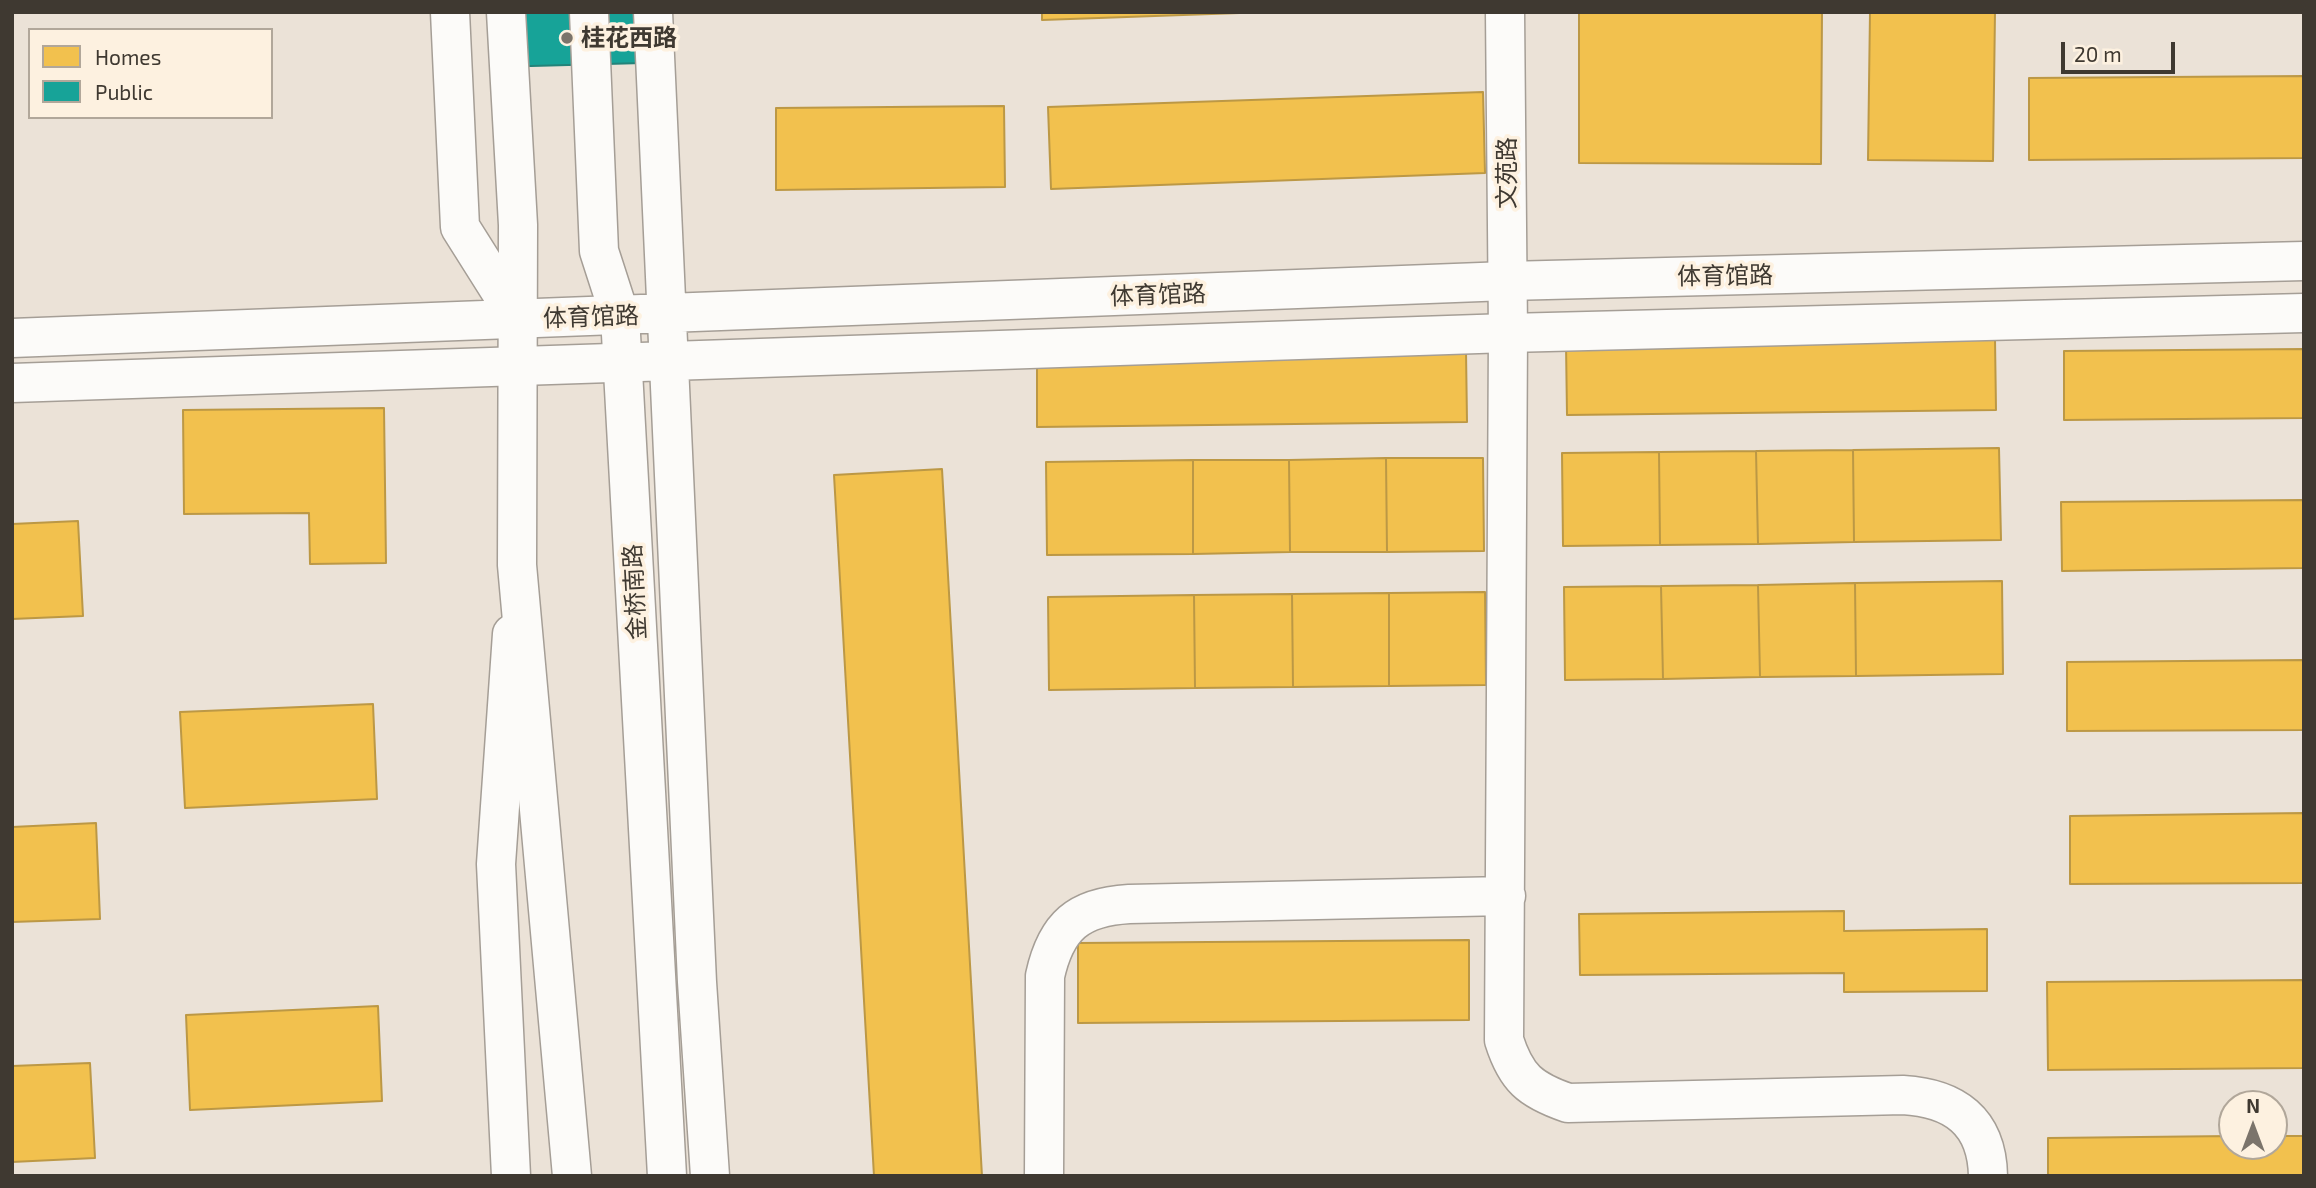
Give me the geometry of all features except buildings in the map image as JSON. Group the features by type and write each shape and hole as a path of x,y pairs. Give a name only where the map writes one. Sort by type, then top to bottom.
{"main road":[{"path":"450,12 460,227 518,320"},
{"path":"506,12 518,225 517,565 496,864 511,1176"},
{"name":"金桥南路","path":"589,12 599,251 620,316 667,1176"},
{"name":"金桥南路","path":"653,12 697,982 710,1176"},
{"name":"文苑路","path":"1505,12 1508,333 1504,1040 1511,1062 1526,1081 1545,1095 1568,1103 1926,1096 1948,1104 1966,1117 1980,1136 1988,1158 1988,1176"},
{"name":"体育馆路","path":"12,338 1507,281 2304,261"},
{"name":"体育馆路","path":"12,383 1508,333 2304,313"},
{"path":"517,565 572,1176"},
{"path":"1044,1176 1045,976 1050,952 1056,941 1063,931 1082,915 1104,905 1506,897"}],"place":[{"name":"桂花西路","path":"567,38"}]}
